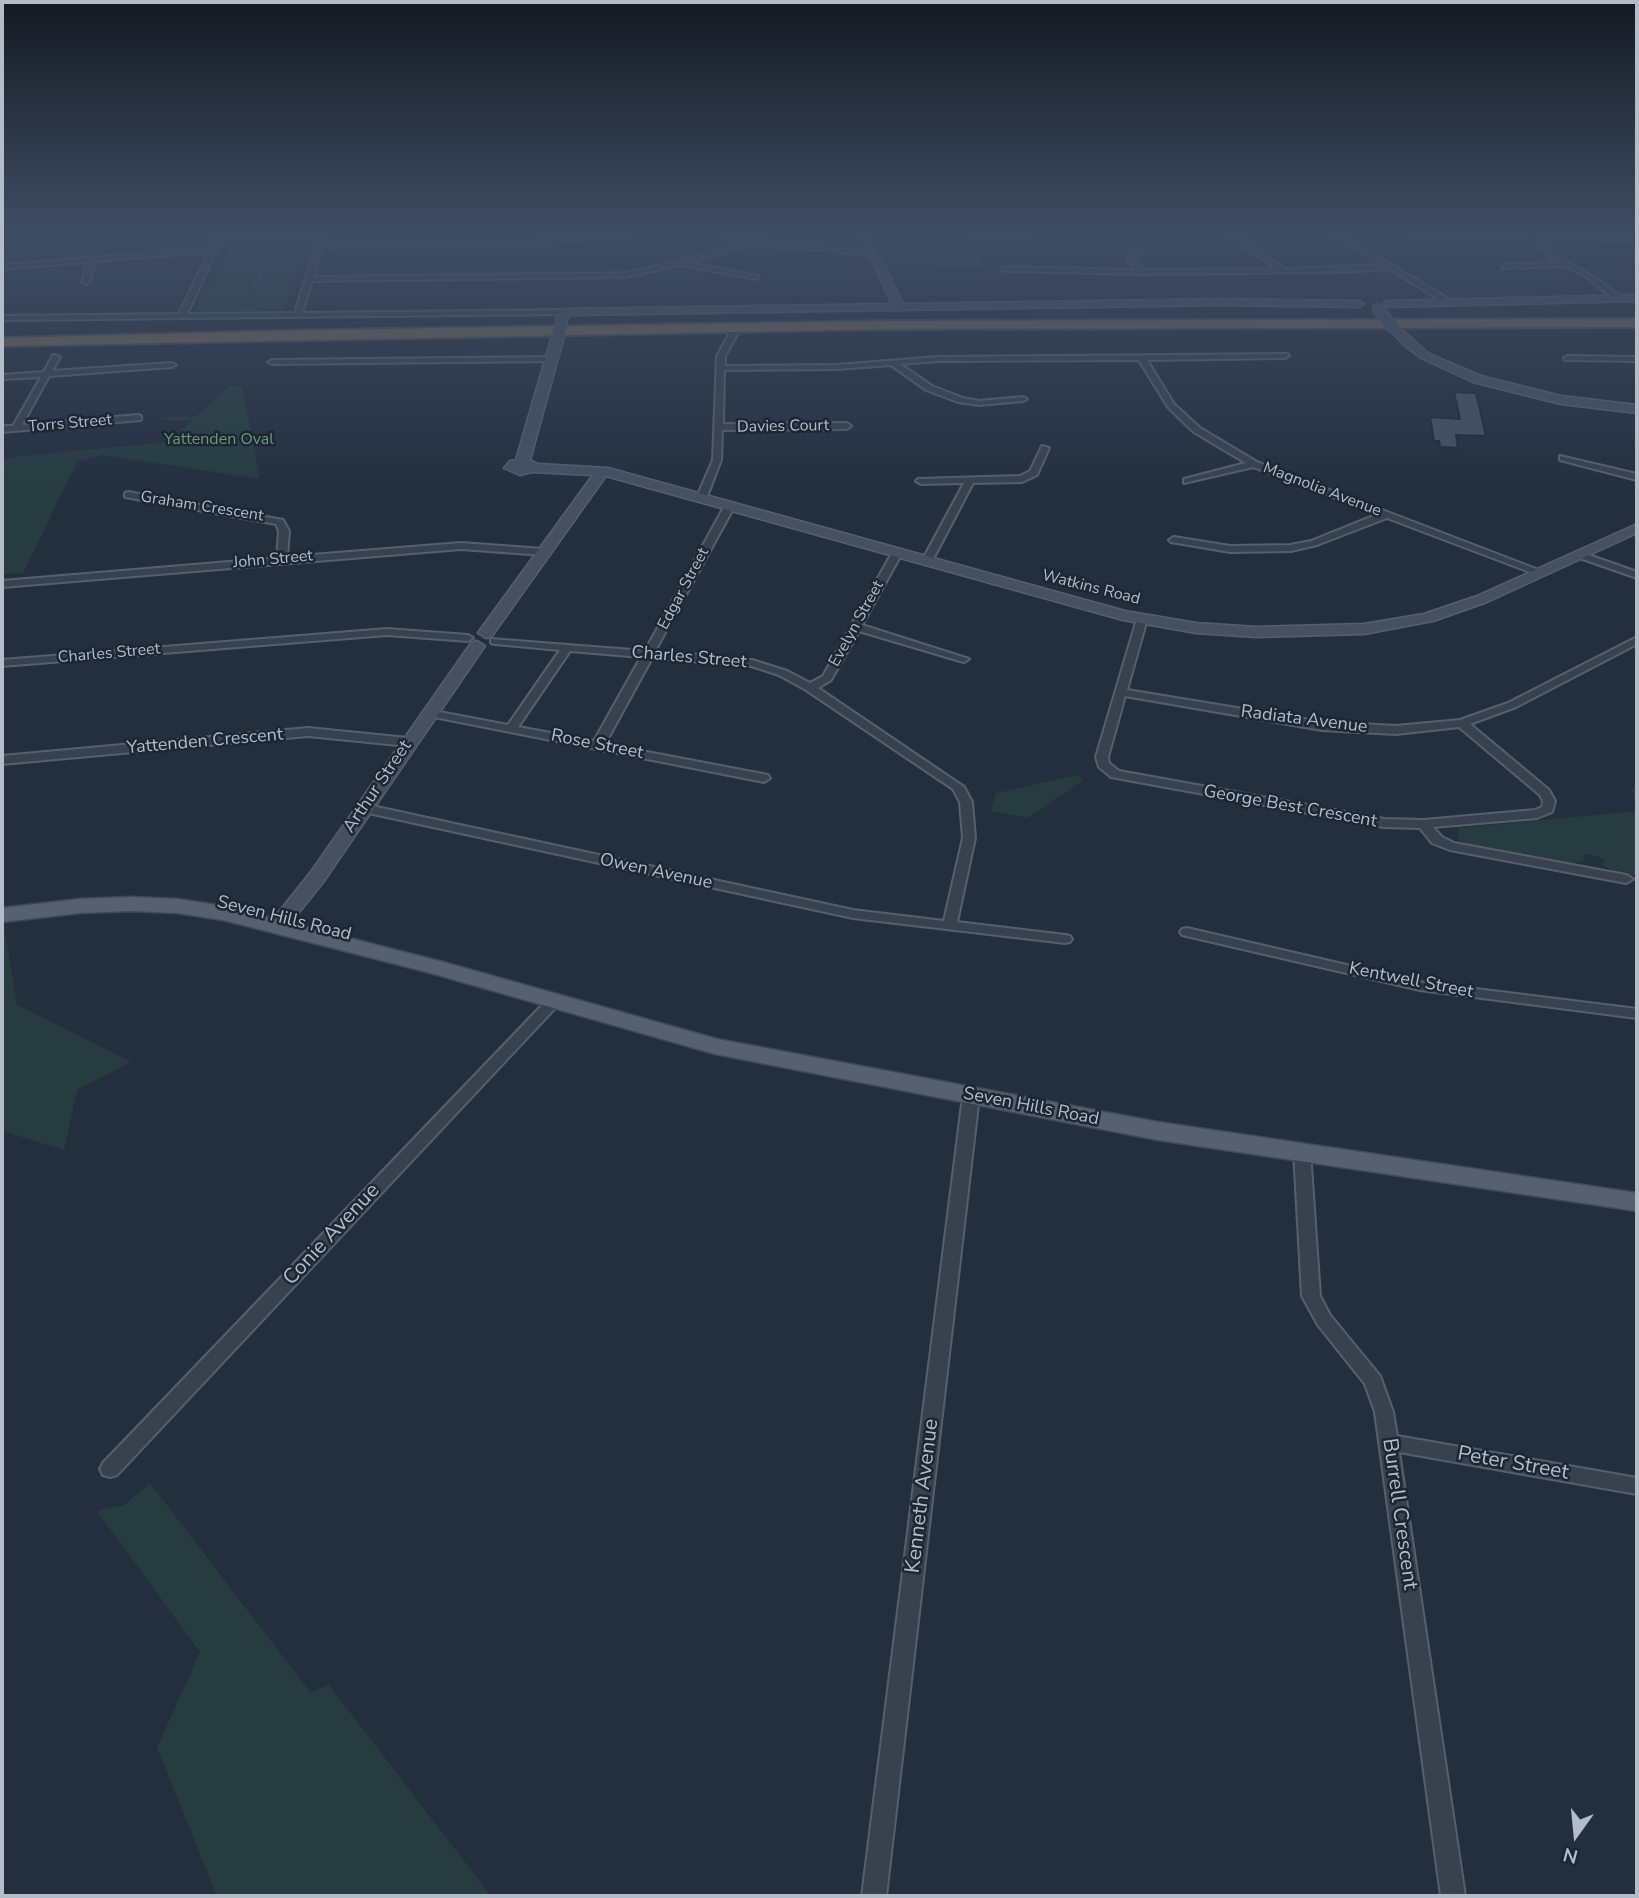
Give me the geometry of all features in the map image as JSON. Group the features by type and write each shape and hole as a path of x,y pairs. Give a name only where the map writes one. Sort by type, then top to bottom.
{"highway":[{"path":"2,331 820,321"},
{"path":"2,342 496,331 1311,322 1637,323"},
{"path":"2,324 530,326"},
{"path":"2,348 496,331"}],"main road":[{"name":"Seven Hills Road","path":"2,907 86,897 142,895 223,901 281,922 715,1045 1158,1131 1637,1202"},
{"name":"Seven Hills Road","path":"2,915 80,906 166,906 281,922"}],"street":[{"name":"Watkins Road","path":"562,321 550,359 527,466 603,471 1142,619 1196,628 1256,632 1364,629 1402,624 1454,610 1637,528"},
{"path":"1391,321 1408,343 1425,356 1477,379 1552,398 1637,409"},
{"path":"701,499 717,460 721,356 734,333"},
{"name":"Magnolia Avenue","path":"1142,356 1171,405 1182,416 1197,430 1254,464 1539,572"},
{"path":"721,368 837,367 939,359 1285,356"},
{"path":"16,428 56,357"},
{"path":"1568,358 1637,359"},
{"path":"272,362 550,359"},
{"path":"894,363 929,388 961,400 979,403 1023,399"},
{"path":"2,377 172,365"},
{"name":"Torrs Street","path":"2,429 138,418"},
{"name":"Davies Court","path":"719,428 847,426"},
{"path":"921,481 969,482 1029,477 1034,473 1045,448"},
{"path":"1563,458 1637,477"},
{"path":"1187,481 1254,464"},
{"name":"Arthur Street","path":"281,922 603,471"},
{"path":"927,561 969,482"},
{"name":"Graham Crescent","path":"128,495 280,522 284,531 282,559"},
{"name":"Edgar Street","path":"598,745 729,507"},
{"path":"1174,540 1230,549 1291,548 1314,543 1385,515"},
{"name":"John Street","path":"2,584 461,546 544,552"},
{"name":"Evelyn Street","path":"810,688 827,678 897,553"},
{"path":"1580,555 1637,575"},
{"name":"George Best Crescent","path":"1142,619 1102,757 1103,764 1115,774 1357,821 1424,824 1537,814 1548,808 1549,801 1545,793 1462,723"},
{"path":"856,627 964,659"},
{"name":"Charles Street","path":"2,663 387,632 752,663 783,673 810,688 958,787 966,802 969,838 950,925"},
{"name":"Radiata Avenue","path":"1121,692 1322,726 1396,730 1462,723 1512,705 1637,640"},
{"path":"511,729 567,647"},
{"name":"Rose Street","path":"429,713 764,778"},
{"name":"Yattenden Crescent","path":"2,760 308,732 408,743"},
{"name":"Owen Avenue","path":"363,808 853,914 1065,939"},
{"path":"1424,824 1437,840 1450,846 1626,879"},
{"name":"Kentwell Street","path":"1187,932 1420,986 1637,1014"},
{"name":"Conie Avenue","path":"110,1469 554,1001"},
{"name":"Kenneth Avenue","path":"874,1896 971,1096"},
{"name":"Burrell Crescent","path":"1302,1152 1311,1296 1319,1312 1366,1371 1377,1390 1389,1442 1453,1896"},
{"name":"Peter Street","path":"1389,1442 1637,1486"}],"green space":[{"name":"Yattenden Oval","path":"242,386 260,479 103,455 78,461 23,573 2,574 2,458 168,442 193,420 160,420 162,417 195,417 229,387"},
{"path":"1079,775 1082,781 1028,818 991,811 996,793"},
{"path":"1637,786 1637,811 1632,789"},
{"path":"1637,811 1637,891 1635,876 1613,872 1603,865 1604,858 1584,854 1583,861 1572,864 1466,845 1457,838 1459,828"},
{"path":"2,926 17,1005 131,1062 77,1090 64,1150 2,1131"},
{"path":"150,1483 310,1692 329,1685 491,1896 217,1896 157,1748 200,1652 97,1511 124,1505"}],"building":[{"path":"1454,392 1476,393 1486,436 1456,435 1458,448 1440,447 1439,441 1434,441 1430,417 1460,419"}]}
